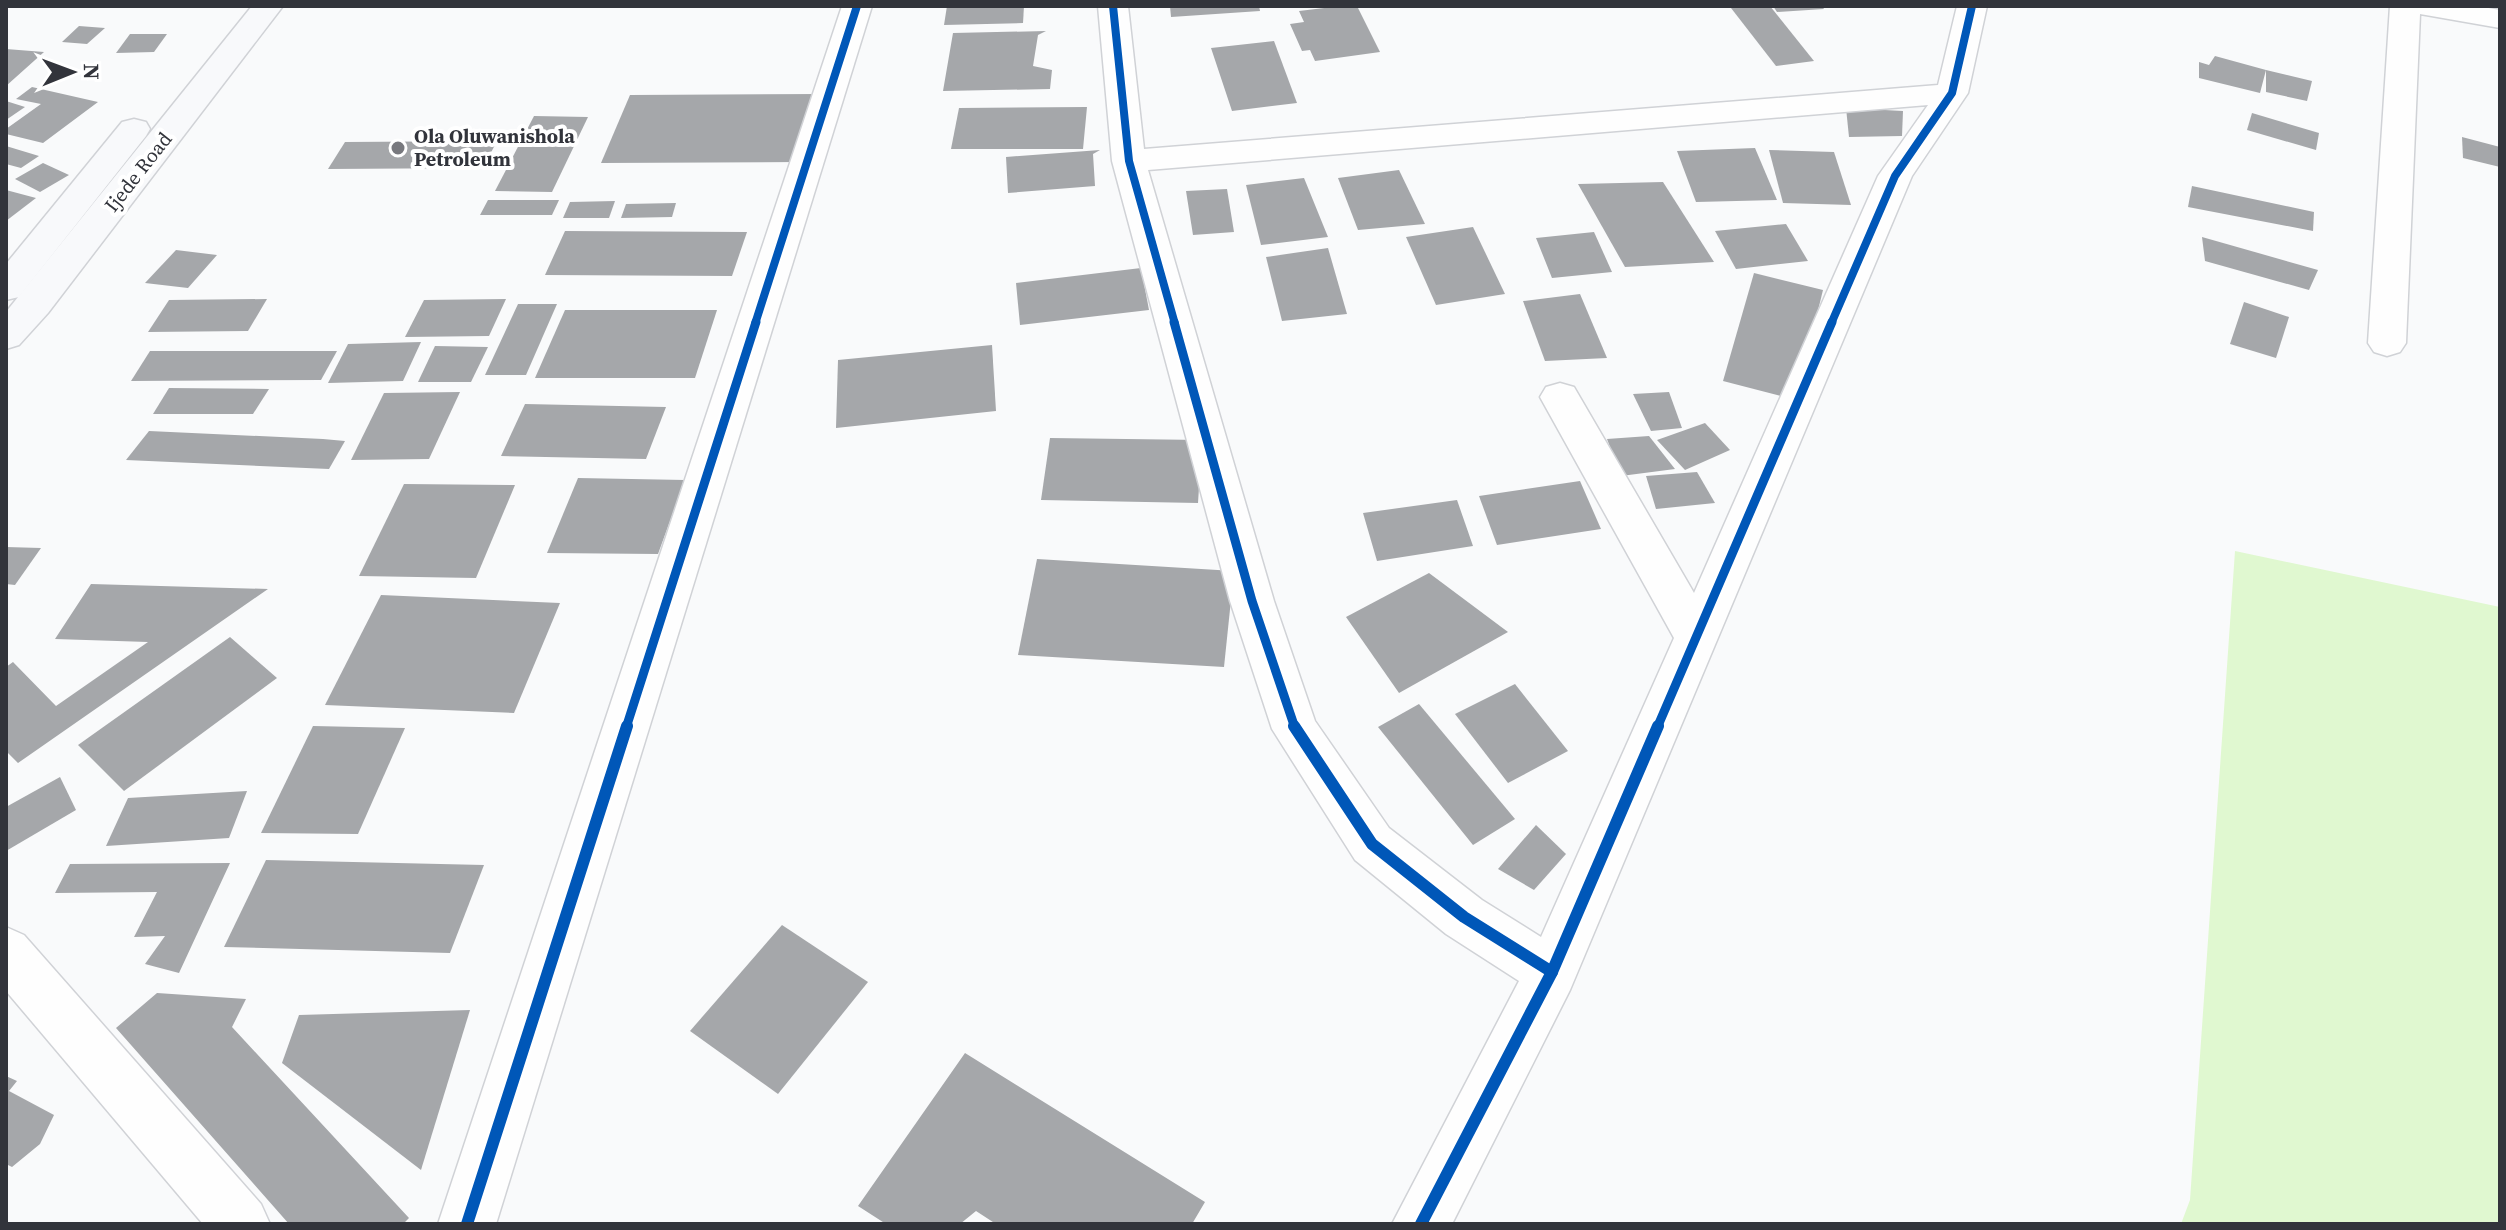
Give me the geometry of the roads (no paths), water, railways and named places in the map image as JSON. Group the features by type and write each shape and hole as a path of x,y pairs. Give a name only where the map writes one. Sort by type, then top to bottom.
{"main road":[{"name":"Ijede Road","path":"6,288 233,6"},
{"name":"Ijede Road","path":"6,336 35,304 268,6"}],"street":[{"path":"467,1224 857,6"},
{"path":"1113,6 1129,161 1252,601 1295,729 1372,844 1464,917 1552,972"},
{"path":"1421,1224 1552,972 1895,176 1952,93 1972,6"},
{"path":"2387,343 2405,6"},
{"path":"2423,6 2500,19"},
{"path":"1129,161 1952,93"},
{"path":"1560,397 1696,637"},
{"path":"6,952 241,1224"}],"place":[{"name":"Ola Oluwanishola Petroleum","path":"398,148"}]}
